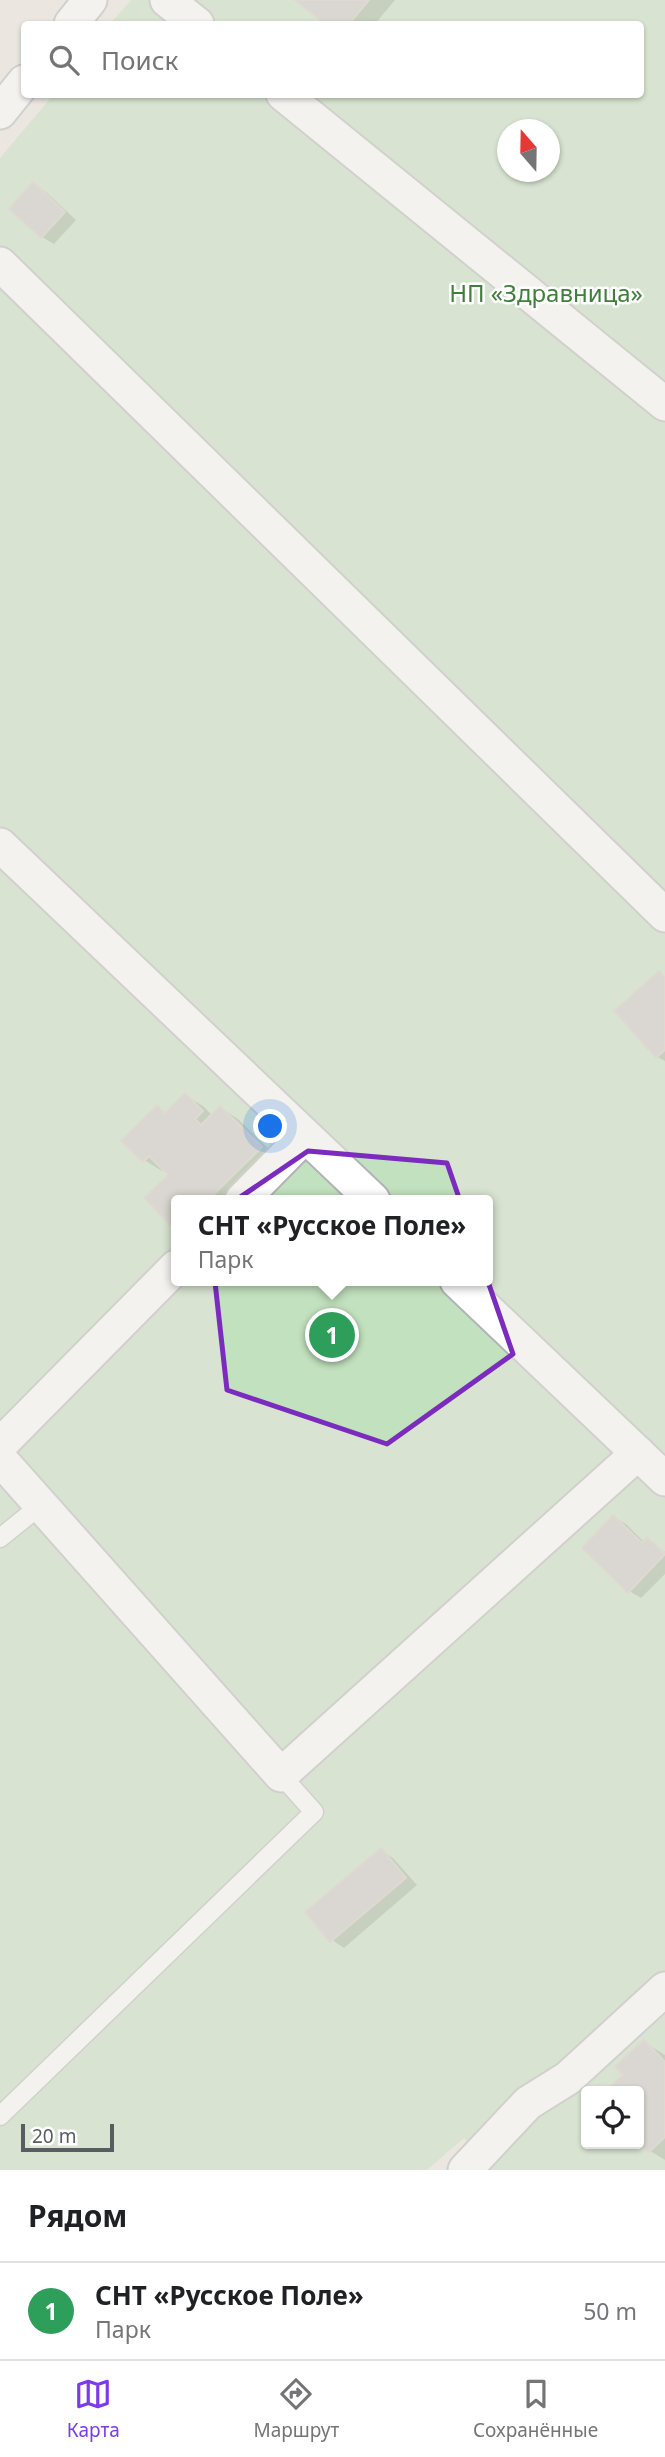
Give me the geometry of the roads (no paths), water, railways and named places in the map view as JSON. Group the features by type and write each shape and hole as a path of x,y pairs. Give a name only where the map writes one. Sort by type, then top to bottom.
{"street":[{"path":"73,21 90,0"},
{"path":"167,0 193,21"},
{"path":"0,112 21,86"},
{"path":"288,98 665,404"},
{"path":"0,264 665,915"},
{"path":"0,845 368,1195"},
{"path":"247,1195 305,1136"},
{"path":"0,1446 171,1272"},
{"path":"462,1286 665,1479"},
{"path":"0,1459 281,1775 638,1453"},
{"path":"464,2170 528,2103 568,2078 665,1989"}],"lane":[{"path":"0,1538 41,1505"},
{"path":"0,2116 314,1812 281,1775"}],"place":[{"name":"СНТ «Русское Поле»","path":"332,1335"}],"park label":[{"name":"НП «Здравница»","path":"546,292"}]}
